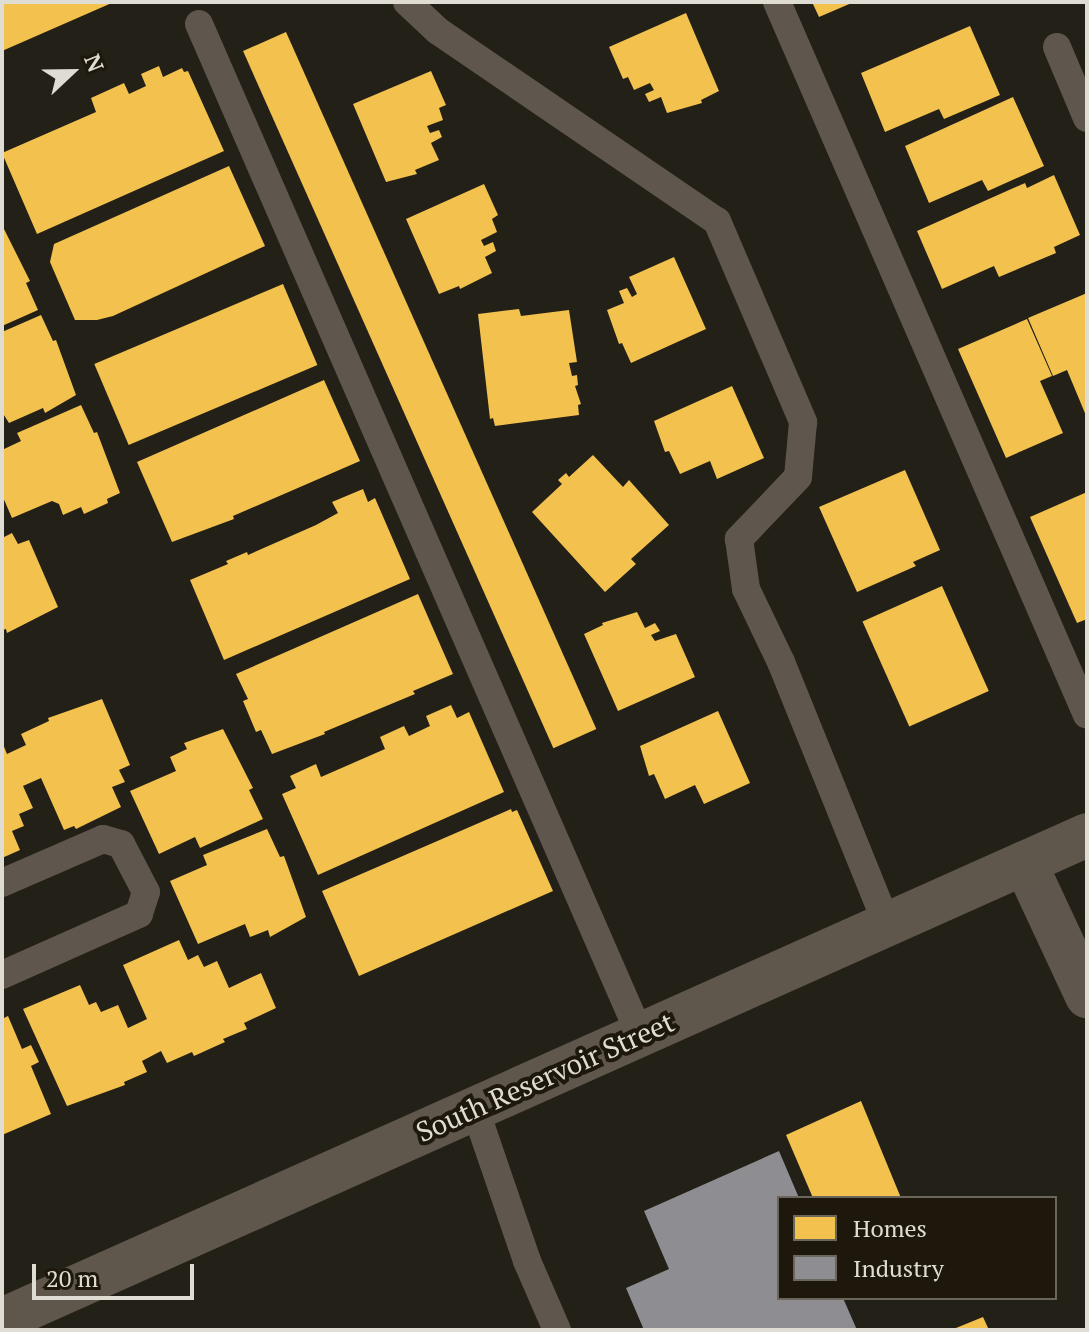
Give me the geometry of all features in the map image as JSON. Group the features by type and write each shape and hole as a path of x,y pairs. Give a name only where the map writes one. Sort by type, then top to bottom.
{"main road":[{"name":"South Reservoir Street","path":"2,1320 1087,835"}],"street":[{"path":"1025,863 1087,996"}],"lane":[{"path":"407,2 438,31 717,221 803,422 798,477 739,539 746,589 781,662 887,924"},
{"path":"777,2 1087,715"},
{"path":"199,24 640,1035"},
{"path":"1057,47 1087,118"},
{"path":"2,883 103,839 121,844 146,892 139,914 2,975"},
{"path":"475,1109 527,1261 557,1330"}],"building: Homes":[{"path":"2,2 114,2 2,51"},
{"path":"812,2 854,2 819,17"},
{"path":"686,13 719,91 701,100 702,103 667,113 661,97 649,102 645,94 654,90 650,83 634,90 628,77 623,79 609,47"},
{"path":"970,26 1000,95 944,119 939,109 885,132 861,73"},
{"path":"286,32 596,729 553,748 243,51"},
{"path":"159,66 163,77 182,68 184,72 188,71 224,151 37,234 2,153 96,112 91,98 124,83 129,94 146,86 141,74"},
{"path":"431,71 446,105 439,108 443,120 427,126 430,133 439,130 442,137 431,143 439,160 415,170 417,174 386,182 353,104"},
{"path":"1013,97 1044,166 988,191 982,180 929,203 905,146"},
{"path":"229,166 265,246 113,316 75,320 50,262 54,244"},
{"path":"1054,175 1080,235 1054,247 1056,253 999,277 994,266 942,289 917,231 1025,183 1027,188"},
{"path":"484,184 498,215 492,219 497,232 481,240 484,246 493,242 496,251 485,257 492,273 460,289 459,286 439,294 406,219"},
{"path":"2,225 30,281 26,283 38,310 2,326"},
{"path":"674,257 706,329 631,363 622,343 619,344 607,310 624,303 619,291 627,288 632,297 637,294 629,277"},
{"path":"283,284 317,365 129,445 94,364"},
{"path":"1087,293 1087,418 1067,370 1053,376 1028,318"},
{"path":"519,309 521,316 569,310 577,362 569,363 572,376 577,375 578,385 575,386 581,404 578,405 579,415 495,426 493,418 490,419 478,314"},
{"path":"41,315 53,341 56,340 76,395 45,413 43,408 9,423 2,412 2,332"},
{"path":"1027,319 1052,376 1040,381 1063,433 1006,458 958,349"},
{"path":"324,380 360,461 233,516 234,519 172,542 137,462"},
{"path":"732,386 764,458 717,479 710,461 680,474 669,451 665,452 654,421"},
{"path":"81,405 94,433 97,432 120,493 107,499 108,503 84,514 81,507 63,515 59,504 52,501 12,518 2,495 2,450 21,441 17,433"},
{"path":"593,455 623,487 629,480 669,525 631,559 636,564 605,592 532,512 562,484 558,480 566,473 569,477"},
{"path":"905,470 940,550 913,562 916,566 857,592 819,507"},
{"path":"363,489 368,502 375,498 410,579 224,660 190,580 228,564 226,561 247,552 248,555 316,525 338,513 332,502"},
{"path":"1087,492 1087,619 1077,623 1030,517"},
{"path":"12,533 18,544 29,540 58,607 7,633 6,629 2,630 2,538"},
{"path":"942,586 989,691 909,726 863,621"},
{"path":"418,594 453,674 325,734 272,754 261,730 256,732 243,701 248,699 236,674"},
{"path":"637,612 645,628 655,623 660,631 651,635 655,641 676,634 695,677 618,711 584,634 602,623"},
{"path":"102,699 130,765 119,770 125,782 112,787 121,807 76,829 74,826 64,830 41,778 23,786 33,808 19,814 24,826 12,831 20,850 2,858 2,742 7,754 26,745 21,734 49,721 48,718"},
{"path":"451,705 457,718 469,712 504,792 318,875 282,794 296,788 290,776 316,764 321,777 385,749 380,737 404,726 409,736 430,726 426,716"},
{"path":"718,711 750,783 704,804 695,785 665,799 654,774 649,776 640,746"},
{"path":"223,729 253,788 249,790 263,819 200,848 195,837 159,854 130,791 176,771 170,757 187,749 184,743"},
{"path":"511,809 512,812 517,810 553,891 359,976 322,891"},
{"path":"267,829 280,857 284,856 306,917 270,937 268,930 250,937 245,924 198,944 170,881 207,865 203,855"},
{"path":"179,940 188,960 198,955 204,967 217,961 229,988 261,973 276,1008 244,1023 247,1029 223,1039 225,1042 194,1056 192,1052 167,1063 161,1051 142,1061 147,1072 124,1082 125,1085 67,1106 23,1009 80,985 89,1005 96,1002 101,1012 118,1005 128,1028 147,1019 123,965"},
{"path":"8,1016 22,1049 31,1045 39,1062 31,1066 51,1114 2,1135 2,1019"},
{"path":"861,1101 900,1196 812,1196 786,1135"},
{"path":"983,1317 989,1330 951,1330"}],"building: Industry":[{"path":"779,1151 798,1196 777,1196 777,1300 844,1300 857,1330 644,1330 626,1288 669,1269 644,1211"}]}
